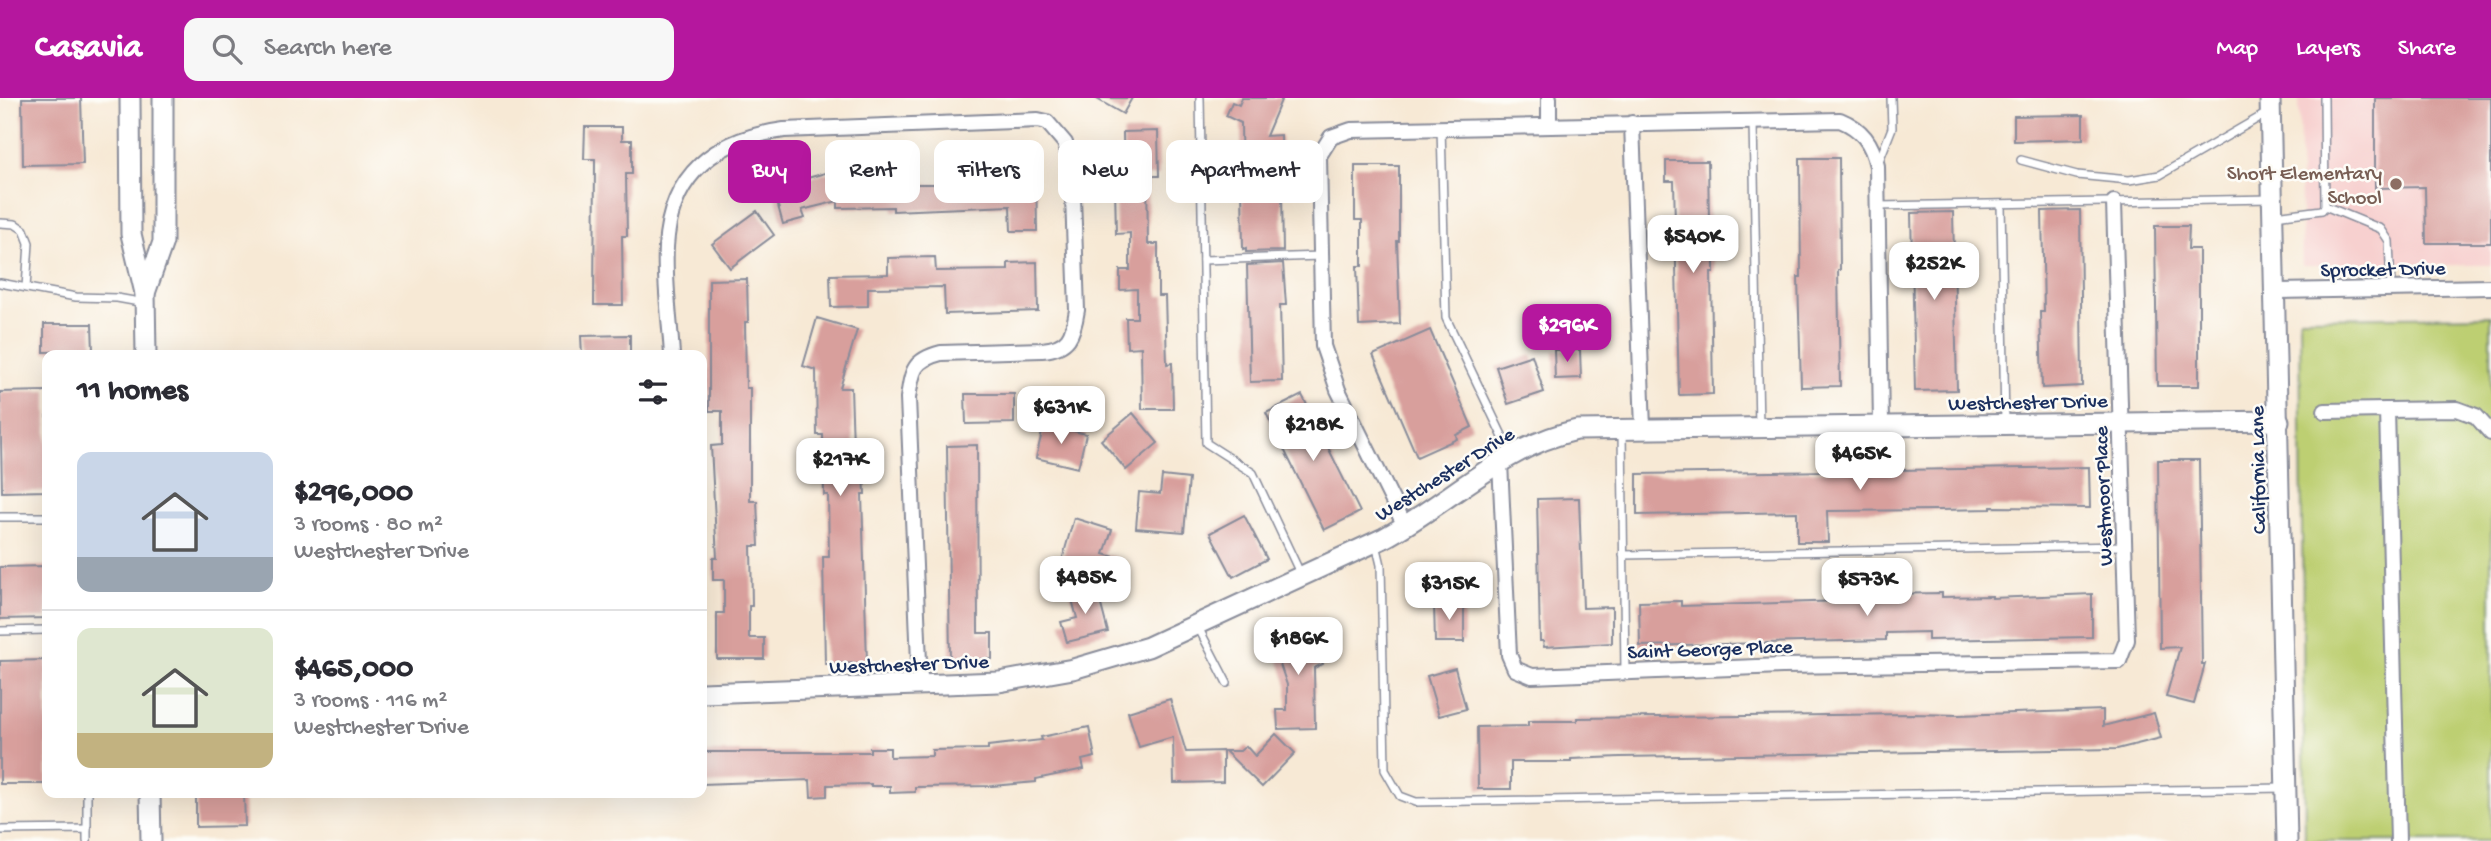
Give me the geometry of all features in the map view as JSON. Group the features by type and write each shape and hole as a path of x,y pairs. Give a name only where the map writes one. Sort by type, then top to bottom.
{"street":[{"path":"130,98 131,234 145,298 146,350"},
{"path":"145,298 163,242 163,98"},
{"path":"1549,98 1549,124"},
{"name":"California Lane","path":"2271,104 2287,841"},
{"path":"672,350 665,249 668,226 676,203 697,166 724,148 755,134 784,130 1038,120 1046,122 1065,143 1072,168 1077,310 1074,328 1065,344 1042,350 941,353 927,356 912,372 908,398 920,685"},
{"path":"1405,526 1338,390 1323,346 1319,156 1331,137 1351,130 1753,121 1840,121 1853,125 1870,143 1877,166 1881,426"},
{"path":"1632,123 1643,429"},
{"name":"Westmoor Place","path":"2114,202 2127,640 2119,661"},
{"name":"Sprocket Drive","path":"2276,291 2491,287"},
{"path":"2387,410 2398,841"},
{"path":"2325,411 2457,410 2476,416 2491,433"},
{"name":"Westchester Drive","path":"707,693 999,682 1073,669 1148,647 1375,542 1405,526 1505,458 1550,436 1577,430 2278,421"},
{"name":"Saint George Place","path":"1505,458 1509,655 1515,669 1532,676 1782,666 2119,661"},
{"path":"150,798 151,841"}],"lane":[{"path":"1200,98 1206,443 1253,473 1301,575"},
{"path":"1877,166 1892,128 1891,98"},
{"path":"1878,206 2114,202 2322,210 2325,206 2324,98"},
{"path":"2021,160 2077,175 2129,180 2160,175 2271,104"},
{"path":"1753,121 1759,428"},
{"path":"1441,127 1446,318 1505,458"},
{"path":"2001,204 2005,425"},
{"path":"2325,206 2381,229 2386,235 2389,242 2391,288"},
{"path":"0,223 15,225 24,230 29,243 26,288"},
{"path":"1203,260 1321,256"},
{"path":"0,283 76,297 145,298"},
{"path":"1622,430 1625,673"},
{"path":"0,517 42,517"},
{"path":"1375,542 1381,565 1385,770 1400,796 1416,802 2286,788"},
{"path":"1623,555 2124,546"},
{"path":"1197,624 1227,683"},
{"path":"0,631 42,630"},
{"path":"87,798 88,841"},
{"path":"0,830 87,829"}],"shaded area":[{"name":"Short Elementary School","path":"2299,98 2491,98 2491,265 2302,265"}],"green space":[{"path":"2491,316 2491,841 2305,841 2300,318"}],"building":[{"path":"22,98 81,98 83,164 23,165"},
{"path":"1095,98 1132,98 1123,114"},
{"path":"1242,98 1282,98 1266,136 1281,135 1281,140 1241,140 1241,123 1226,116 1232,102 1239,105"},
{"path":"2375,98 2491,98 2491,243 2426,243 2425,187 2375,188"},
{"path":"2083,115 2083,139 2014,141 2014,116"},
{"path":"585,127 622,127 622,140 632,140 632,174 626,174 627,236 622,236 623,305 594,305 595,159 584,159"},
{"path":"1158,131 1159,176 1152,176 1152,140 1123,140 1123,132"},
{"path":"1800,158 1839,158 1840,386 1801,387 1798,277 1801,277"},
{"path":"1666,161 1708,161 1709,222 1714,222 1714,272 1711,272 1713,394 1679,395 1674,181 1666,181"},
{"path":"1355,166 1399,166 1397,241 1400,324 1359,326 1357,266 1362,266 1362,220 1355,220"},
{"path":"825,173 825,203 830,203 802,210 805,218 783,224 777,203 811,203 811,177"},
{"path":"920,184 934,184 934,203 1037,203 1037,231 1011,231 1010,206 893,211 893,207 838,208 838,203 920,203"},
{"path":"1115,203 1147,203 1148,244 1158,244 1158,296 1165,296 1167,364 1172,363 1173,409 1142,409 1141,347 1127,348 1126,318 1137,318 1137,289 1120,290 1120,270 1130,270 1130,233 1116,234"},
{"path":"1242,203 1282,203 1283,251 1246,252 1246,248 1243,249"},
{"path":"2080,210 2082,386 2042,388 2042,211"},
{"path":"757,211 774,235 730,268 712,244"},
{"path":"1953,212 1957,390 1915,391 1911,213"},
{"path":"2155,226 2189,226 2188,249 2199,249 2199,386 2157,386"},
{"path":"935,257 936,271 1008,270 1008,263 1037,262 1038,311 945,314 944,287 868,288 868,306 831,307 830,275 888,274 888,258"},
{"path":"1283,263 1286,305 1280,305 1282,381 1250,382 1247,265"},
{"path":"747,279 748,322 745,322 746,388 750,388 750,501 757,501 759,546 751,546 752,606 749,606 749,638 764,638 764,659 717,659 717,613 724,613 724,580 713,580 713,558 717,558 711,446 722,445 722,411 709,411 709,280"},
{"path":"817,318 857,330 840,388 851,388 854,474 864,474 865,494 862,494 867,663 825,664 823,557 829,557 828,495 824,495 823,435 817,435 816,370 803,366"},
{"path":"44,324 92,324 93,350 44,350"},
{"path":"1430,330 1472,427 1456,435 1457,439 1417,457 1373,355"},
{"path":"630,335 630,350 582,350 581,336"},
{"path":"1554,350 1580,350 1581,378 1555,379"},
{"path":"1532,355 1544,392 1508,404 1496,367"},
{"path":"42,391 42,491 2,492 0,392"},
{"path":"965,394 1014,394 1014,423 966,424"},
{"path":"1302,395 1360,512 1324,530 1266,413"},
{"path":"1133,413 1158,443 1126,470 1101,440"},
{"path":"1044,424 1086,434 1078,468 1036,458"},
{"path":"977,445 978,633 992,633 992,659 950,660 947,446"},
{"path":"2158,460 2199,460 2202,664 2205,664 2194,704 2166,697 2180,647 2160,648"},
{"path":"2089,467 2090,508 1991,507 1827,511 1828,542 1797,542 1797,512 1637,515 1637,474"},
{"path":"1162,476 1189,479 1184,532 1136,528 1139,492 1160,494"},
{"path":"1579,498 1583,608 1612,607 1612,643 1544,647 1543,641 1540,641 1537,499"},
{"path":"1244,515 1267,559 1233,577 1210,533"},
{"path":"1074,518 1112,530 1104,554 1118,558 1112,576 1062,560"},
{"path":"42,566 42,618 0,619 0,567"},
{"path":"1850,571 1880,571 1881,594 1942,593 1942,597 1992,598 2092,594 2092,637 1928,640 1928,632 1886,633 1886,640 1640,646 1639,602 1681,601 1681,606 1843,601 1843,598 1851,598"},
{"path":"1096,586 1108,632 1067,642 1061,622 1077,618 1070,592"},
{"path":"1434,603 1464,603 1464,642 1435,642"},
{"path":"1310,625 1323,664 1314,668 1315,728 1278,729 1277,710 1287,710 1287,685 1271,638"},
{"path":"42,660 42,784 0,784 0,661"},
{"path":"1455,668 1466,709 1439,716 1427,676"},
{"path":"1170,699 1186,752 1223,751 1223,782 1174,783 1173,737 1139,747 1128,712"},
{"path":"2103,710 2103,726 2154,713 2161,738 2117,749 1620,757 1571,759 1571,762 1511,762 1511,789 1478,789 1477,727 1528,726 1528,721 1577,721 1577,718 1959,715"},
{"path":"1089,727 1095,757 1082,760 1084,769 1036,779 1036,782 992,786 915,787 915,792 890,793 890,786 871,784 827,785 827,796 811,797 810,780 707,784 707,752 870,752 870,748 890,748 890,757 932,756 932,750 988,749 988,746 1042,740 1041,737"},
{"path":"1276,734 1295,753 1262,787 1225,751 1240,751 1246,746 1255,756"},
{"path":"196,798 244,798 245,826 196,827"}],"place":[{"name":"Short Elementary School","path":"2396,184"}]}
